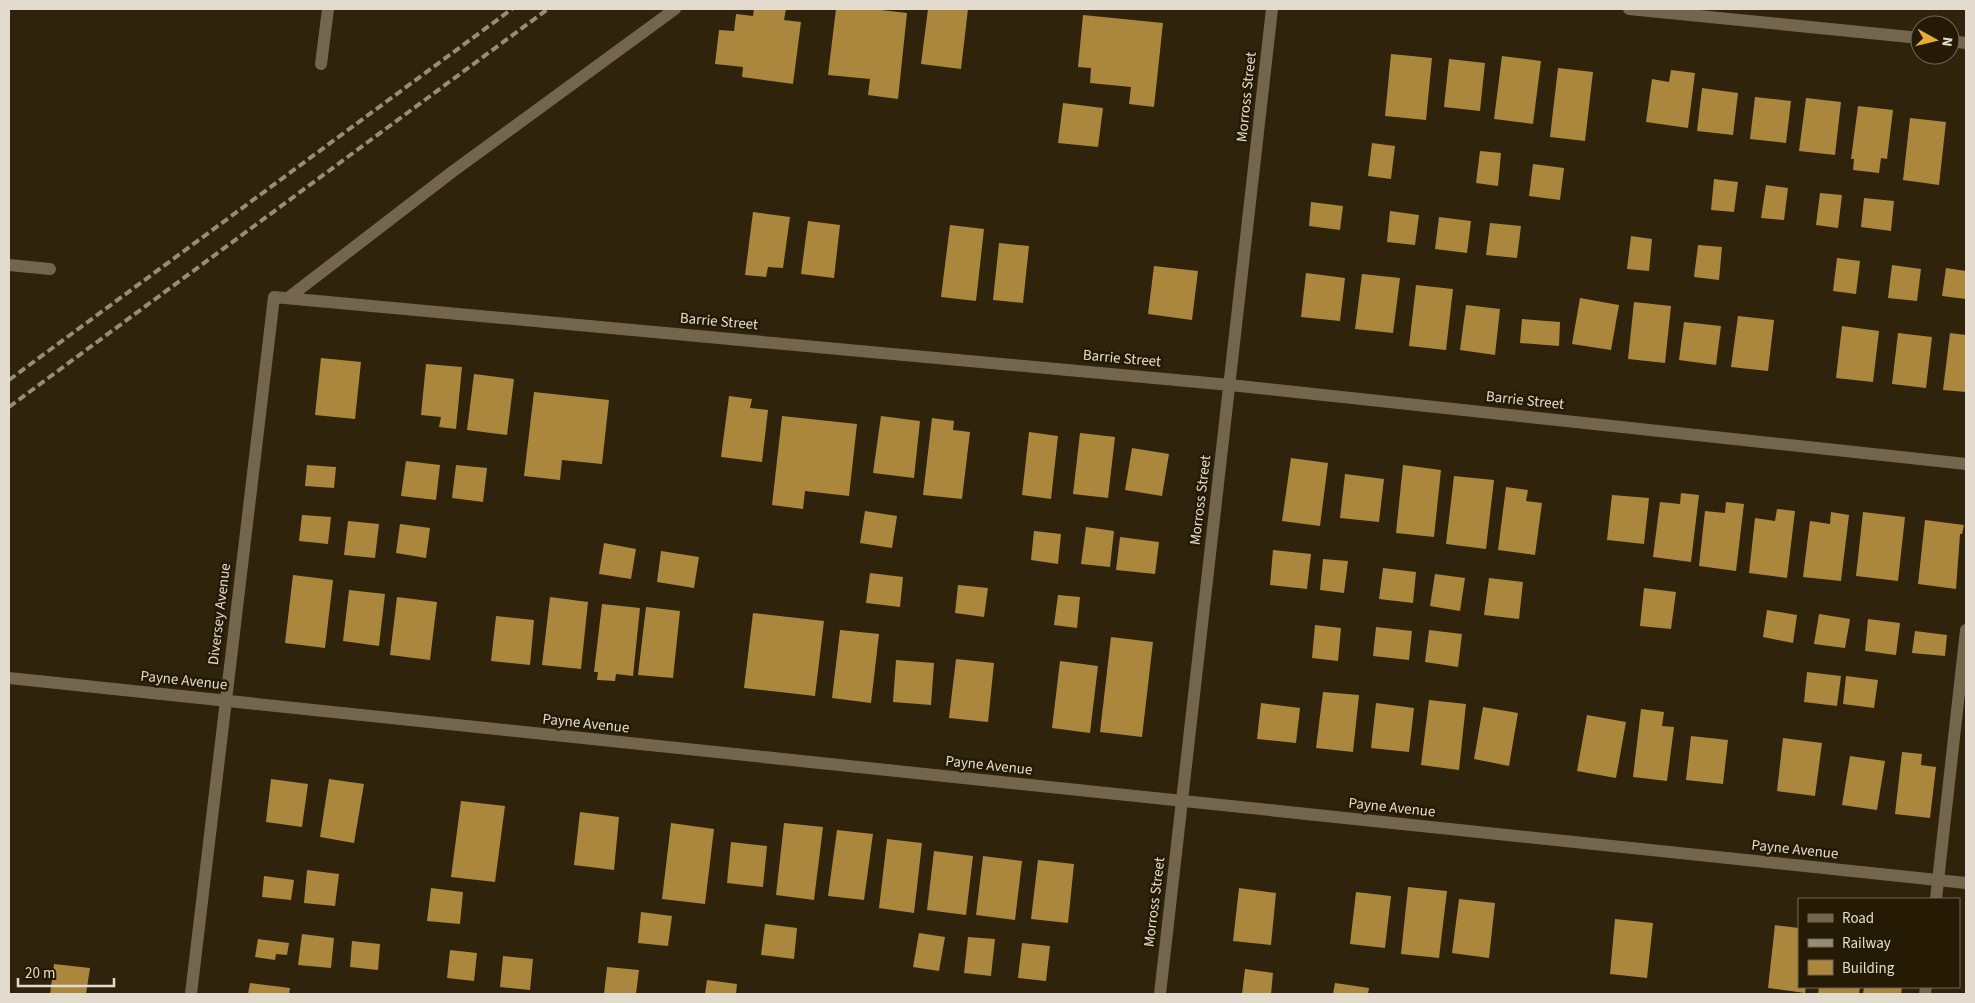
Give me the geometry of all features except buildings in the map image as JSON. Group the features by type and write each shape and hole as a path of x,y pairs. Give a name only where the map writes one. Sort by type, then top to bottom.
{"street":[{"path":"321,64 328,9"},
{"path":"288,298 452,172 675,9"},
{"name":"Morross Street","path":"1160,994 1272,9"},
{"path":"1629,9 1910,37"},
{"path":"9,265 50,269"},
{"name":"Barrie Street","path":"274,297 1230,385 1966,464"},
{"name":"Diversey Avenue","path":"191,994 274,297"},
{"path":"1936,898 1966,630"},
{"name":"Payne Avenue","path":"9,678 1966,883"}],"railway":[{"path":"9,380 512,9"},
{"path":"9,407 548,9"}]}
